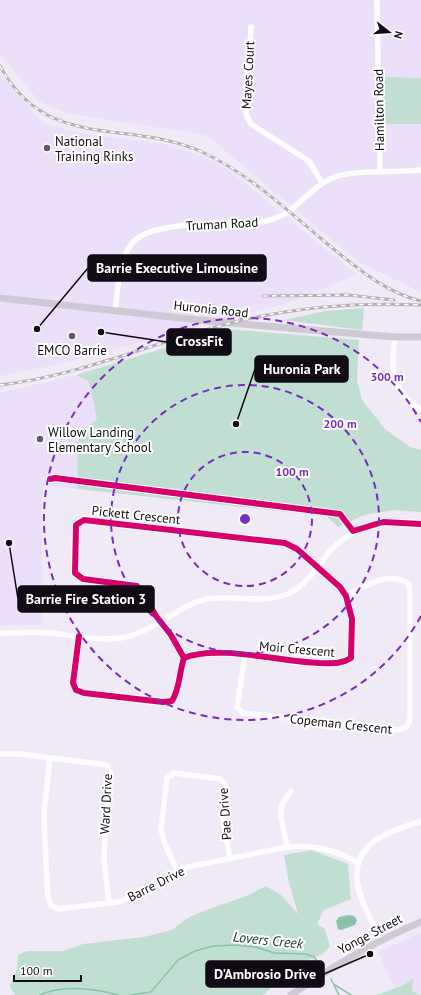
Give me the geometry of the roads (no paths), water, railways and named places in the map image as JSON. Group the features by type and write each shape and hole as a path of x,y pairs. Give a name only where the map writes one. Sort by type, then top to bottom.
{"main road":[{"name":"Huronia Road","path":"0,298 217,322 395,337 421,337"},
{"name":"Yonge Street","path":"291,995 321,975 381,940 421,922"}],"street":[{"name":"Hamilton Road","path":"377,0 380,172"},
{"name":"Mayes Court","path":"251,27 246,114 251,124 309,162 322,183"},
{"name":"Truman Road","path":"115,311 125,256 134,242 148,232 164,227 262,222 277,218 288,212 322,183 334,177 380,172 421,170"},
{"path":"395,337 392,368 396,382 403,396 421,410"},
{"name":"Pickett Crescent","path":"161,621 136,586 82,579 75,573 76,525 84,520 285,543 297,549 318,567"},
{"path":"0,633 47,633 116,638 129,636 142,632 192,604 206,599 222,598 260,600 287,595 301,586 329,552 353,531 383,522 421,524"},
{"name":"Moir Crescent","path":"184,658 216,652 301,662 342,664 351,658 352,619 346,596 340,587 318,567"},
{"name":"Copeman Crescent","path":"245,656 238,707 243,713 399,730 407,727 410,720 409,584 401,579 377,580 346,596"},
{"path":"79,636 73,683 76,690 84,693 163,702 172,701 177,693 180,668 184,658 161,621"},
{"name":"Ward Drive","path":"0,754 20,754 107,765 110,771 107,779 104,852 109,903"},
{"name":"Barre Drive","path":"50,758 44,813 48,897 52,905 58,909 118,902 143,893 183,868 287,847 302,845 320,847 358,862"},
{"name":"Pae Drive","path":"178,872 164,842 161,829 167,778 174,772 220,778 225,785 223,819 230,859"},
{"path":"287,847 281,817 282,804 291,791"},
{"path":"381,940 362,900 356,880 358,862 373,842 390,833 421,821"}],"waterway":[{"name":"Lovers Creek","path":"131,995 151,992 178,960 195,951 213,946 235,945 256,947 274,953 306,954 314,957 320,965"},
{"name":"Lovers Creek","path":"331,979 339,995"},
{"path":"335,985 351,995"},
{"name":"Lovers Creek","path":"40,995 69,989 90,989 119,995"}],"railway":[{"path":"0,66 19,93 41,111 65,122 90,129 145,136 174,142 202,152 220,161 238,172 272,197 336,251 376,281 397,293 421,301"},
{"path":"263,296 348,295 394,300"},
{"path":"0,385 29,381 59,374 202,331 278,313 302,309 349,305 421,305"}],"place":[{"name":"National Training Rinks","path":"47,148"},
{"name":"Barrie Executive Limousine","path":"37,329"},
{"name":"CrossFit","path":"101,332"},
{"name":"EMCO Barrie","path":"72,336"},
{"name":"Huronia Park","path":"236,424"},
{"name":"Willow Landing Elementary School","path":"40,439"},
{"name":"Barrie Fire Station 3","path":"9,543"},
{"name":"D'Ambrosio Drive","path":"370,954"}]}
